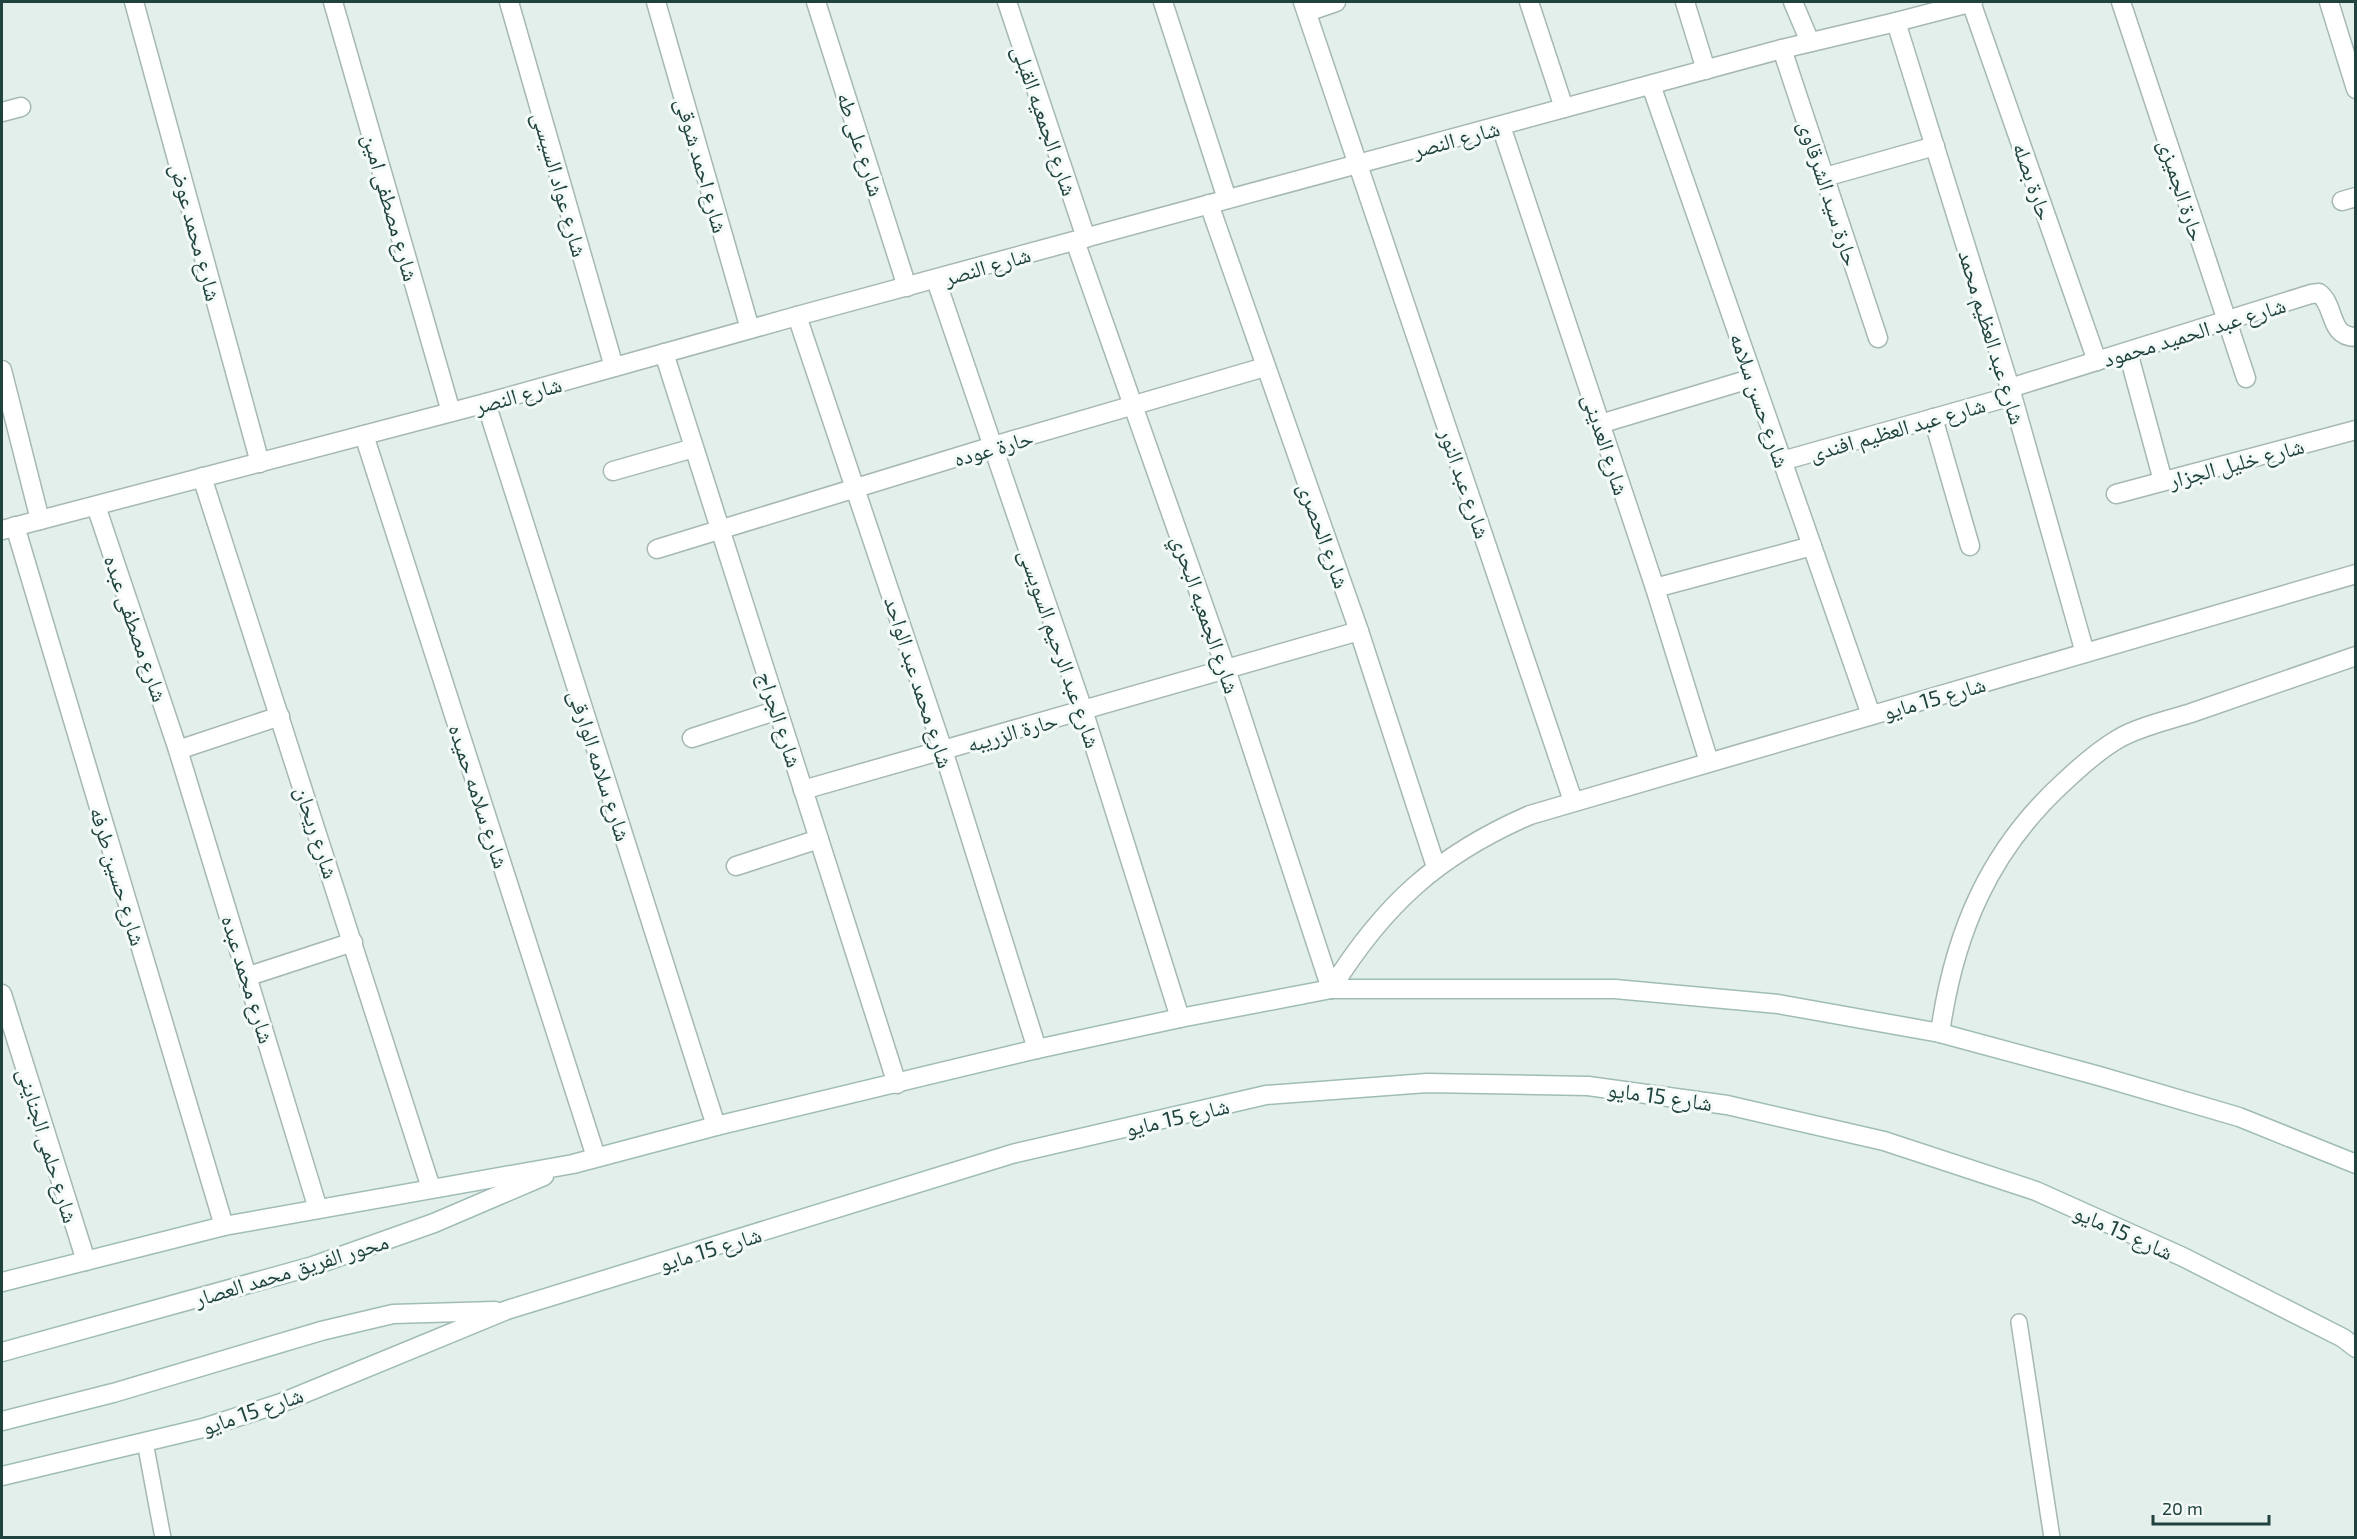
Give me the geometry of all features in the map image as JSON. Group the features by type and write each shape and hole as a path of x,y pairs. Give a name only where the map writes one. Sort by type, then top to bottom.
{"street":[{"name":"شارع محمد عوض","path":"134,2 260,462"},
{"name":"شارع مصطفى امين","path":"333,2 451,412"},
{"name":"شارع عواد السيسى","path":"509,2 614,367"},
{"name":"شارع احمد شوقى","path":"656,2 750,329"},
{"name":"شارع على طه","path":"816,2 908,287"},
{"name":"شارع الجمعيه القبلى","path":"1006,2 1081,239"},
{"path":"1163,2 1227,199"},
{"path":"1305,7 1336,2"},
{"path":"1529,2 1564,108"},
{"path":"1685,2 1706,70"},
{"path":"1793,2 1810,42"},
{"name":"شارع النصر","path":"8,528 486,403 797,316 1782,49 1896,22 1928,8 1972,2"},
{"name":"حارة بصله","path":"1972,2 2097,361"},
{"name":"حارة الجميزى","path":"2121,2 2246,378"},
{"path":"2329,2 2355,88"},
{"name":"شارع عبد النور","path":"1305,7 1573,801"},
{"name":"شارع عبد العظيم محمد","path":"1896,22 2011,392 2085,652"},
{"name":"حارة سيد الشرقاوى","path":"1782,49 1878,338"},
{"name":"شارع حسن سلامه","path":"1651,86 1871,715"},
{"path":"2,112 21,107"},
{"name":"شارع العدينى","path":"1501,126 1655,588 1709,762"},
{"path":"1825,177 1935,147"},
{"name":"شارع الحصرى","path":"1209,204 1359,631 1436,867"},
{"name":"شارع الجمعيه البحري","path":"1081,239 1134,406 1226,669 1331,989"},
{"name":"شارع عبد الرحيم السويسى","path":"936,280 1083,710 1180,1018"},
{"name":"شارع عبد الحميد محمود","path":"2011,392 2097,361 2319,293 2327,299 2333,324 2339,332 2352,338 2355,337"},
{"name":"شارع محمد عبد الواحد","path":"797,316 944,750 1037,1049"},
{"path":"2128,352 2163,481"},
{"name":"شارع الجراج","path":"664,353 897,1084"},
{"name":"حارة عوده","path":"657,549 993,446 1265,367"},
{"path":"2,370 40,519"},
{"path":"1600,424 1754,378"},
{"name":"شارع عبد العظيم افندى","path":"1782,461 1933,418 2011,392"},
{"name":"شارع سلامه الوارقى","path":"486,403 716,1126"},
{"path":"1933,418 1970,546"},
{"name":"شارع خليل الجزار","path":"2116,494 2355,430"},
{"name":"شارع سلامه حميده","path":"364,435 596,1157"},
{"path":"613,471 694,448"},
{"name":"شارع ريحان","path":"202,477 431,1188"},
{"name":"شارع مصطفى عبده","path":"96,506 178,750"},
{"name":"شارع حسين طرفه","path":"8,528 224,1226"},
{"path":"1655,588 1812,546"},
{"name":"شارع 15 مايو","path":"1331,989 1352,954 1405,893 1436,867 1466,847 1497,829 1530,815 2355,574"},
{"name":"حارة الزريبه","path":"803,790 1359,631"},
{"path":"1940,1033 1946,992 1956,952 1970,913 1988,876 2014,836 2045,799 2081,766 2119,738 2355,657"},
{"path":"692,738 778,710"},
{"path":"178,750 280,716"},
{"name":"شارع محمد عبده","path":"178,750 249,976 318,1209"},
{"path":"736,866 819,839"},
{"path":"249,976 353,942"},
{"path":"2,1282 224,1226 573,1164 716,1126 1037,1049 1331,989 1615,989 1778,1004 1940,1033 2239,1117 2355,1164"},
{"name":"شارع حلمى الجناينى","path":"2,994 86,1261"},
{"name":"شارع 15 مايو","path":"2,1476 203,1428 281,1403 507,1310 1012,1154 1266,1095 1427,1083 1588,1086 1727,1105 1884,1141 2036,1191 2183,1257 2343,1338 2355,1348"},
{"name":"محور الفريق محمد العصار","path":"2,1352 313,1266 434,1223 573,1164"},
{"path":"2,1421 113,1393 321,1331 393,1314 507,1310"}],"lane":[{"path":"2019,1322 2052,1538"},
{"path":"145,1442 163,1538"}]}
